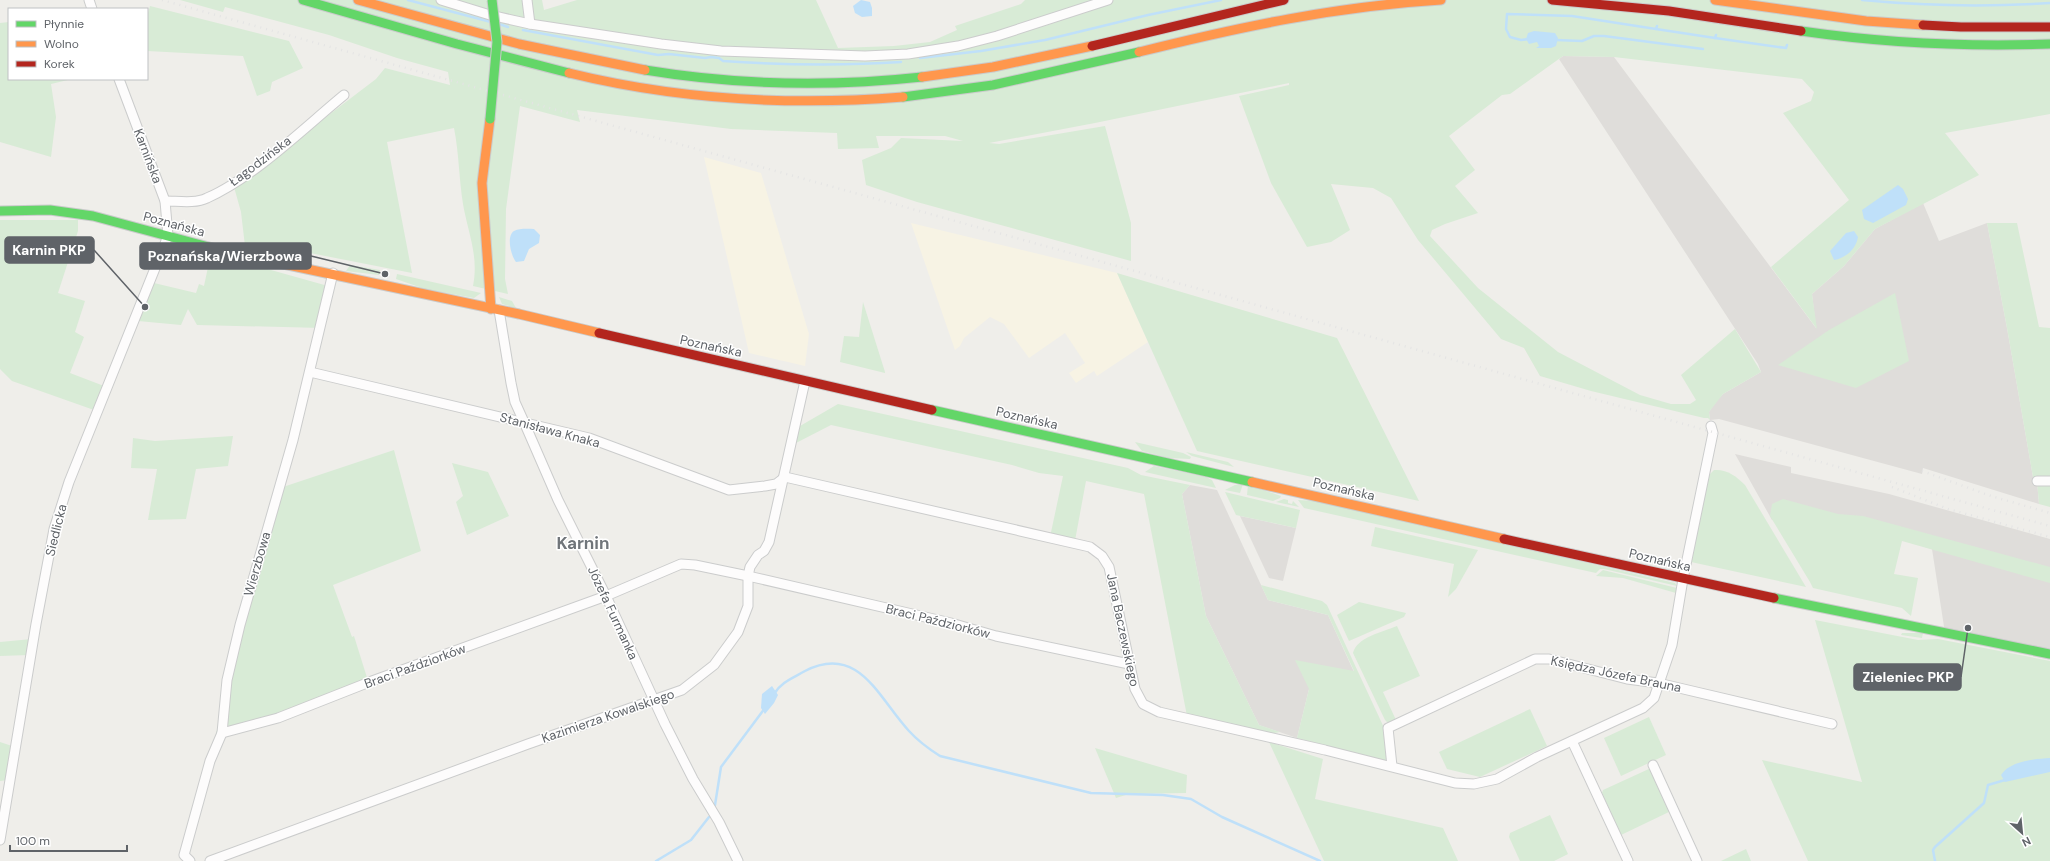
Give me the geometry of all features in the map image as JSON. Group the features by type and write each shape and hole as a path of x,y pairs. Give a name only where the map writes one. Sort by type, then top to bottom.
{"main road":[{"path":"303,0 480,50 614,83 711,96 798,101 906,97 1007,83 1259,23 1343,8 1442,0"},
{"path":"358,0 452,26 617,65 712,78 801,83 904,79 1004,65 1284,0"},
{"path":"492,0 496,26 497,49 482,183 491,293 495,310"},
{"path":"1552,0 1656,10 1863,39 1962,46 2050,44"},
{"path":"1715,0 1888,23 1961,27 2050,27"},
{"name":"Poznańska","path":"0,211 50,210 76,213 114,221 220,250 332,273 1683,579 2050,654"}],"street":[{"path":"441,0 490,15 530,24 721,51 889,55 927,52 997,36 1108,0"},
{"path":"527,0 530,24"},
{"name":"Karnińska","path":"119,80 165,201 168,236"},
{"name":"Łagodzińska","path":"165,201 188,201 207,198 240,179 344,95"},
{"name":"Siedlicka","path":"0,840 36,624 54,529 69,482 168,236"},
{"name":"Wierzbowa","path":"187,858 210,762 222,733 227,680 240,625 310,372 332,273"},
{"name":"Józefa Furmanka","path":"495,310 515,402 558,500 606,596 654,700 690,772 719,822 738,861"},
{"name":"Stanisława Knaka","path":"310,372 589,438 729,490 776,484 785,478"},
{"name":"Kazimierza Kowalskiego","path":"210,861 505,752 673,694 689,685 714,664 725,650 738,632 748,606 748,576 750,567 758,555 764,551 769,542 785,478 805,381"},
{"name":"Jana Baczewskiego","path":"785,478 1090,547 1102,556 1109,567 1135,690 1143,704 1158,712 1392,766 1455,783 1474,784 1497,778 1643,708 1654,698 1672,645 1683,579 1712,429"},
{"path":"2037,481 2050,481"},
{"name":"Braci Paździorków","path":"222,733 278,718 379,678 606,596 680,564 695,565 748,576 951,623 996,636 1129,664"},
{"name":"Księdza Józefa Brauna","path":"1392,766 1388,728 1535,659 1549,659 1627,679 1658,683 1832,724"},
{"path":"1572,741 1628,861"},
{"path":"1652,765 1697,861"}],"shaded area":[{"path":"1563,56 1614,57 1816,328 1812,294 1844,266 1875,229 1923,203 1939,241 1987,223 2033,477 2037,481 2039,504 1923,468 1922,474 1719,419 1710,420 1709,412 1717,400 1723,394 1761,372 1758,364 1559,59"},
{"path":"704,157 761,173 809,334 805,366 749,353"},
{"path":"911,223 1117,273 1148,342 1097,376 1094,371 1076,383 1069,373 1085,363 1065,333 1029,358 1004,324 990,317 964,338 960,346 955,350"},
{"path":"1735,454 1791,467 1791,473 1889,494 2050,539 2050,654 1945,633 1932,549 1902,540 1772,520"},
{"path":"1190,485 1217,490 1268,600 1328,615 1354,672 1309,689 1297,738 1259,725 1206,616 1182,494"},
{"path":"1240,516 1296,528 1283,581 1269,578"}],"green space":[{"path":"180,0 542,0 544,10 577,0 816,0 838,48 894,46 930,42 957,30 955,26 1021,4 1025,0 2050,0 2050,114 1945,133 1979,175 1875,229 1844,266 1812,294 1817,329 1771,267 1849,200 1783,113 1811,101 1814,92 1802,79 1614,57 1563,56 1510,94 1502,95 1449,136 1475,170 1455,186 1478,213 1432,230 1430,236 1478,288 1558,352 1640,395 1671,404 1690,404 1696,400 1681,375 1735,329 1761,372 1723,394 1709,412 1710,420 1708,418 1591,391 1540,376 1524,348 1501,339 1418,240 1391,198 1373,188 1331,184 1350,230 1331,242 1307,247 1271,183 1239,96 1289,85 1289,83 989,143 999,144 1105,126 1131,223 1131,261 917,202 866,185 862,160 891,148 901,138 963,141 945,136 876,136 879,148 838,149 837,133 731,129 577,110 580,122 520,106 506,209 505,279 508,294 473,286 475,265 474,255 463,204 454,128 387,142 412,273 305,252 305,256 245,246 241,212 234,187 376,79 385,68 450,85 448,72 397,58 329,35 225,7 223,12"},
{"path":"150,6 289,41 303,68 272,82 270,91 257,96 243,56 148,51 148,13"},
{"path":"8,22 8,80 68,80 51,84 56,117 51,157 0,142 0,23"},
{"path":"0,220 78,220 78,231 58,293 85,301 75,332 84,337 70,373 104,386 94,410 12,381 0,369"},
{"path":"1987,223 2017,223 2039,327 2050,328 2050,480 2033,477"},
{"path":"211,253 328,286 322,328 197,325 188,309 181,325 138,321 154,283 196,293 199,284 204,286"},
{"path":"350,265 380,270 379,275 346,271"},
{"path":"1117,273 1337,338 1419,501 1197,451"},
{"path":"397,274 481,293 474,298 425,289 396,279"},
{"path":"1895,293 1909,361 1856,388 1778,365 1829,330"},
{"path":"499,297 512,301 516,308 502,304"},
{"path":"863,302 885,373 840,362 844,336 859,337"},
{"path":"838,404 1128,468 1141,475 1190,485 1182,494 1206,616 1259,725 1280,732 1268,734 1187,716 1144,494 1086,481 1074,546 1050,537 1063,476 1039,473 1012,465 831,425 796,443 800,426"},
{"path":"233,436 228,466 196,469 186,519 148,520 157,469 131,468 133,438 155,441"},
{"path":"1135,442 1183,453 1191,457 1190,459 1169,458 1142,451"},
{"path":"394,450 421,551 333,585 352,637 354,636 369,684 256,727 214,741 280,488"},
{"path":"1186,452 1228,462 1234,467 1192,456"},
{"path":"452,463 488,472 509,516 467,535 456,502 463,496"},
{"path":"1154,466 1206,477 1212,480 1216,488 1145,472"},
{"path":"1714,470 1731,474 1745,485 1806,587 1691,562 1709,475"},
{"path":"2037,481 2050,481 2050,507 2039,504"},
{"path":"1243,484 1240,493 1225,490 1235,485"},
{"path":"1248,485 1281,496 1273,501 1247,495"},
{"path":"1225,492 1300,510 1296,528 1236,515"},
{"path":"1284,499 1288,500 1288,503 1292,504 1293,501 1299,507 1276,502"},
{"path":"1783,499 1838,514 1863,516 2050,567 2050,583 1902,541 1894,574 1918,578 1911,616 1902,608 1813,588 1770,516 1772,504"},
{"path":"1298,500 1315,501 1675,583 1677,586 1604,569 1600,569 1596,573 1304,508"},
{"path":"1375,527 1478,550 1456,589 1448,597 1454,564 1371,546"},
{"path":"1603,570 1677,588 1676,593 1623,578 1596,576"},
{"path":"1261,585 1322,601 1327,605 1386,732 1387,762 1297,738 1309,689 1295,660 1354,671 1328,615 1268,600"},
{"path":"1359,602 1406,613 1404,617 1349,641 1337,615"},
{"path":"1815,620 1918,640 1938,639 2050,661 2050,861 1808,861 1762,760 1862,782"},
{"path":"1397,626 1420,676 1383,692 1396,720 1388,723 1385,720 1353,653 1355,647 1365,639"},
{"path":"1902,633 1923,633 1922,638 1901,635"},
{"path":"32,639 29,655 0,656 0,642"},
{"path":"1530,709 1547,746 1480,777 1447,769 1439,752"},
{"path":"1649,717 1666,755 1621,776 1604,738"},
{"path":"0,742 12,746 8,780 0,781"},
{"path":"1269,742 1323,759 1315,799 1443,828 1458,861 1324,861"},
{"path":"1095,748 1187,775 1186,793 1129,794 1116,798"},
{"path":"1651,768 1671,811 1621,835 1602,793 1603,790"},
{"path":"1550,815 1568,854 1554,861 1520,861 1509,837 1510,833"},
{"path":"1746,849 1751,861 1721,861"}],"water":[{"path":"861,0 870,2 872,16 862,17 855,13 853,6"},
{"path":"1534,31 1555,33 1558,38 1556,46 1551,48 1536,48 1539,46 1537,42 1529,44 1526,39 1528,33"},
{"path":"1898,185 1903,189 1908,199 1906,205 1873,223 1864,219 1862,210"},
{"path":"519,229 534,229 540,235 539,243 529,249 524,261 516,262 512,255 510,237 514,231"},
{"path":"1854,231 1858,237 1853,249 1843,257 1834,260 1830,251 1846,233"},
{"path":"772,686 778,695 774,703 765,714 761,708 762,694"},
{"path":"2050,758 2050,772 2005,782 2001,775 2005,770 2016,764 2030,760"}],"waterway":[{"path":"408,0 491,22"},
{"path":"920,58 981,51 1045,40 1148,15 1221,0"},
{"path":"1862,0 1909,4 1956,5 2050,3"},
{"path":"1529,39 1521,40 1510,37 1506,29 1507,14 1572,16 1656,29"},
{"path":"499,24 508,27"},
{"path":"1657,26 1656,29 1715,38"},
{"path":"523,30 658,55 669,54 705,58 711,57 719,58 723,61 812,64 901,62"},
{"path":"1716,35 1715,38 1786,48 1787,45"},
{"path":"1556,40 1582,41 1594,36 1604,36 1703,49"},
{"path":"774,694 784,683 805,671 824,664 840,664 854,669 866,678 912,735 940,756 1091,793 1163,795 1191,799 1222,817 1320,861"},
{"path":"715,805 721,767 765,708"},
{"path":"1935,861 1933,850 1935,847 1984,803 1988,785 2005,780"},
{"path":"656,861 691,840 709,817"}],"railway":[{"path":"162,0 2050,526"},
{"path":"1922,471 1991,496 2050,513"},
{"path":"1892,487 1948,509 2050,537"}],"traffic: fast":[{"path":"303,0 457,44 569,73"},
{"path":"490,119 497,42 492,0"},
{"path":"1801,31 1863,39 1925,43 1987,45 2050,44"},
{"path":"903,97 993,85 1139,52"},
{"path":"645,70 714,79 783,83 853,82 922,77"},
{"path":"0,211 50,210 93,216 220,250 274,262"},
{"path":"932,410 1252,482"},
{"path":"1774,598 2050,654"}],"traffic: slow":[{"path":"358,0 519,44 645,70"},
{"path":"1139,52 1251,26 1327,12 1441,0"},
{"path":"1715,0 1866,21 1923,25"},
{"path":"922,77 993,67 1092,46"},
{"path":"569,73 610,82 693,95 819,101 903,97"},
{"path":"490,119 482,183 491,309"},
{"path":"274,262 519,314 599,333"},
{"path":"1252,482 1504,539"}],"traffic: jam":[{"path":"1092,46 1284,0"},
{"path":"1552,0 1669,11 1801,31"},
{"path":"1923,25 1961,27 2050,27"},
{"path":"599,333 932,410"},
{"path":"1504,539 1774,598"}],"place":[{"name":"Poznańska/Wierzbowa","path":"385,274"},
{"name":"Karnin PKP","path":"145,307"},
{"name":"Zieleniec PKP","path":"1968,628"}],"district":[{"name":"Karnin","path":"583,543"}]}
